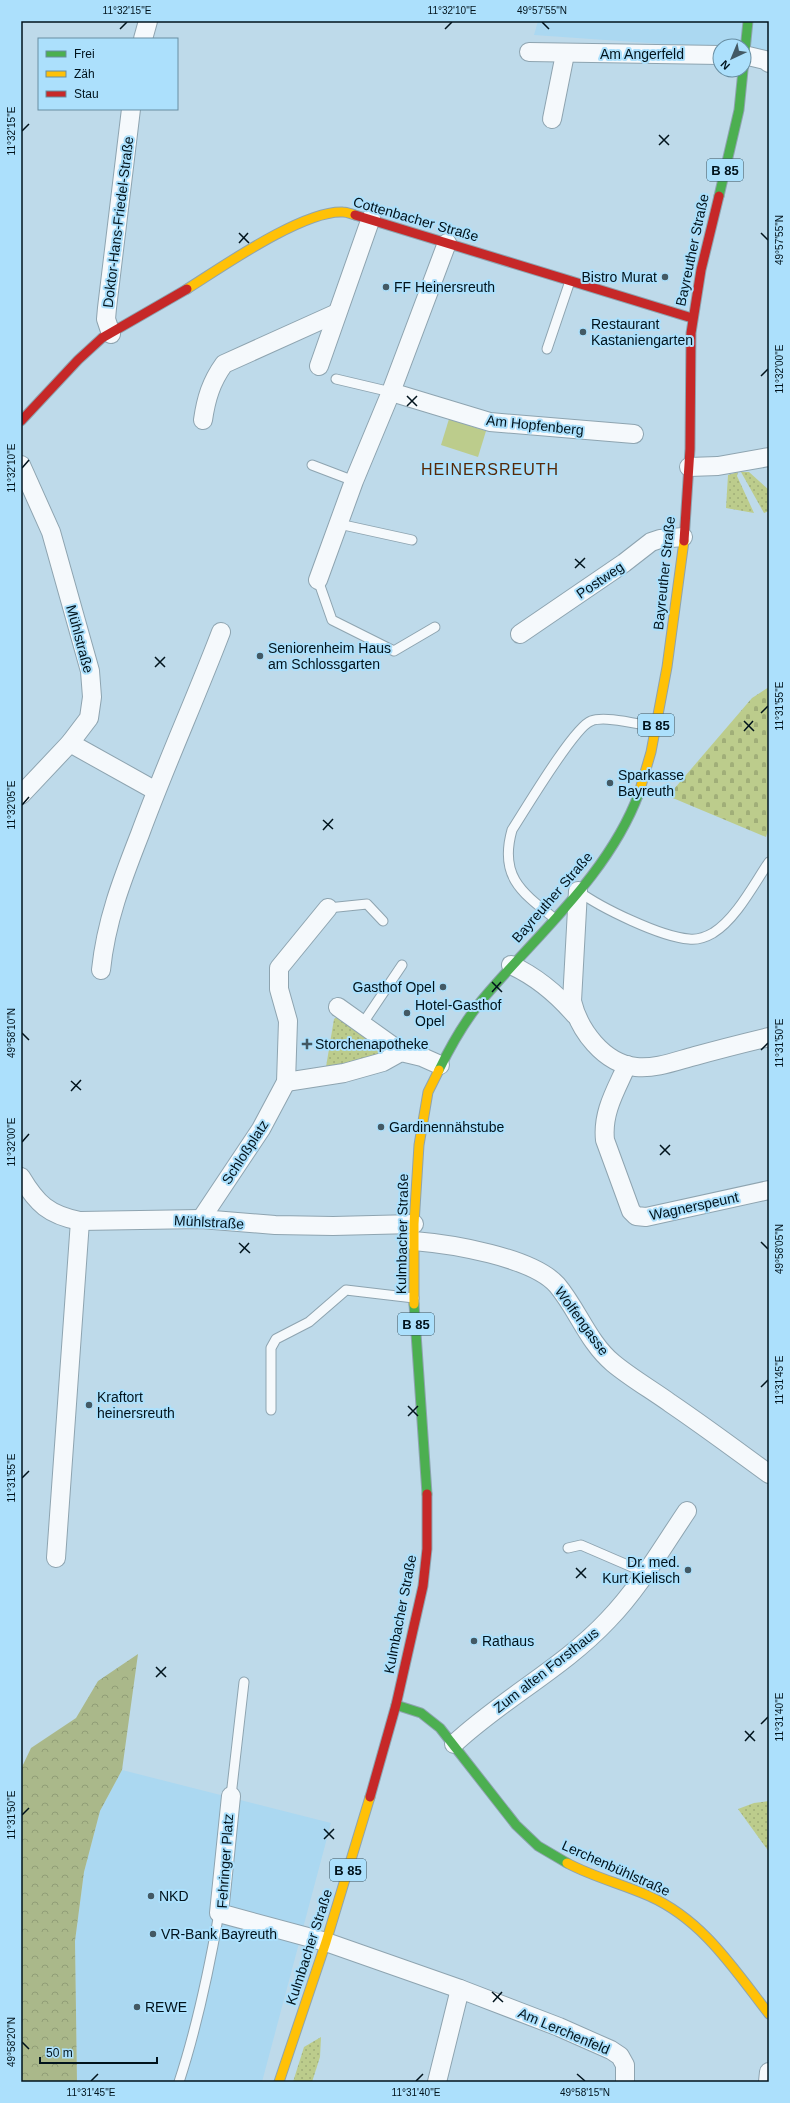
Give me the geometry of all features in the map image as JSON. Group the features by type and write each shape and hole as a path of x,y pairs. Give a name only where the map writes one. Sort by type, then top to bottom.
{"main road":[{"name":"Bayreuther Straße","path":"746,38 748,21"},
{"name":"Bayreuther Straße","path":"440,1065 465,1023 511,965 594,874 609,852 630,814 642,784 656,727 667,667 683,537 689,467 692,318 706,244 733,140 742,96 743,78"},
{"name":"Cottenbacher Straße","path":"21,421 90,348 111,334 163,304 253,248 290,228 317,217 336,213 353,213 372,218 447,243 692,318"},
{"name":"Kulmbacher Straße","path":"279,2082 326,1942 396,1705 423,1586 427,1549 427,1481 414,1298 414,1232 419,1145 423,1115 428,1092 440,1065"},
{"name":"Lerchenbühlstraße","path":"396,1705 421,1713 440,1728 516,1825 538,1846 580,1870 650,1896 692,1922 709,1937 769,2014"}],"street":[{"path":"143,38 148,21"},
{"name":"Am Angerfeld","path":"529,52 564,54 712,54"},
{"path":"552,119 564,54"},
{"path":"752,57 765,60 769,63"},
{"name":"Doktor-Hans-Friedel-Straße","path":"111,334 106,319 131,110"},
{"path":"319,366 372,218"},
{"path":"318,580 322,564 339,524 354,481 391,392 447,243"},
{"path":"203,420 206,398 214,378 224,364 337,313"},
{"name":"Am Hopfenberg","path":"391,392 490,422 634,434"},
{"path":"689,467 718,466 769,457"},
{"name":"Mühlstraße","path":"21,465 51,532 90,671 92,697 89,718 70,744 21,795"},
{"name":"Postweg","path":"520,634 624,564 651,542 660,539 683,537"},
{"path":"101,970 108,924 156,791 221,632"},
{"path":"70,744 156,791"},
{"path":"575,1015 572,987 578,891"},
{"name":"Schloßplatz","path":"200,1219 261,1129 286,1082 288,1020 277,977 279,968 328,908"},
{"path":"511,965 525,971 552,990 575,1015 581,1027 602,1051 627,1065 655,1066 769,1037"},
{"path":"338,1007 363,1023 401,1052 422,1057 440,1065"},
{"path":"286,1082 344,1073 383,1062 401,1052"},
{"name":"Wagnerspeunt","path":"627,1065 608,1106 604,1130 605,1140 631,1211 636,1216 646,1217 769,1190"},
{"name":"Mühlstraße","path":"21,1178 45,1208 62,1217 80,1221 200,1219 275,1226 414,1232"},
{"path":"56,1558 80,1221"},
{"name":"Wolfengasse","path":"414,1232 533,1268 543,1274 557,1285 589,1336 612,1363 769,1474"},
{"name":"Zum alten Forsthaus","path":"454,1744 496,1710 554,1668 608,1620 646,1574 687,1512"},
{"name":"Fehringer Platz","path":"231,1796 219,1913 326,1942"},
{"name":"Am Lerchenfeld","path":"326,1942 460,1989 611,2050 620,2056 624,2065 624,2082"},
{"path":"437,2082 460,1989"},
{"path":"768,2082 769,2072"}],"lane":[{"path":"547,349 570,281"},
{"path":"336,378 391,392"},
{"path":"312,465 354,481"},
{"path":"339,524 412,540"},
{"path":"318,580 332,620 394,651 435,627"},
{"path":"554,918 527,898 515,883 508,866 507,846 512,830 569,743 582,727 592,720 601,719 656,727"},
{"path":"578,891 602,906 649,927 679,938 691,940 703,938 727,922 769,862"},
{"path":"328,908 367,904 383,921"},
{"path":"363,1023 402,965"},
{"path":"271,1410 271,1348 276,1339 309,1322 346,1290 414,1298"},
{"path":"568,1548 581,1545 646,1574"},
{"path":"231,1796 244,1682"},
{"path":"179,2082 189,2051 212,1954 219,1913"}],"shaded area":[{"path":"538,21 769,21 769,60 752,50 752,38 712,38 712,47 534,35"},
{"path":"122,1770 331,1823 262,2082 77,2082 75,1941 84,1872 100,1811"}],"green space":[{"path":"449,419 486,431 478,457 441,445"},
{"path":"738,472 737,476 754,513 726,508 728,475"},
{"path":"741,472 749,472 769,490 769,511 764,513"},
{"path":"769,687 769,827 766,837 668,796 752,698"},
{"path":"338,1016 382,1044 385,1052 379,1057 326,1067 334,1019"},
{"path":"138,1654 122,1770 100,1811 84,1872 75,1941 77,2082 21,2082 21,1769 31,1748 76,1718 98,1681"},
{"path":"769,1801 769,1852 738,1809 754,1803"},
{"path":"321,2037 320,2057 312,2082 293,2082 304,2047"}],"traffic: fast":[{"path":"719,196 739,110 748,21"},
{"path":"439,1070 448,1051 482,1000 570,903 590,878 626,823 639,793"},
{"path":"414,1304 427,1494"},
{"path":"396,1705 421,1713 440,1728 516,1825 538,1846 567,1863"}],"traffic: slow":[{"path":"187,289 241,254 307,220 326,214 343,212 355,215"},
{"path":"639,793 651,752 667,667 684,541"},
{"path":"414,1304 414,1224 419,1145 428,1092 439,1070"},
{"path":"279,2082 326,1942 370,1797"},
{"path":"567,1863 649,1896 686,1918 730,1963 769,2014"}],"traffic: jam":[{"path":"684,541 690,449 691,333 701,270 719,196"},
{"path":"355,215 692,318"},
{"path":"21,421 78,360 102,338 187,289"},
{"path":"370,1797 396,1705 423,1586 427,1549 427,1494"}],"place":[{"name":"Bistro Murat","path":"665,277"},
{"name":"FF Heinersreuth","path":"386,287"},
{"name":"Restaurant Kastaniengarten","path":"583,332"},
{"name":"Seniorenheim Haus am Schlossgarten","path":"260,656"},
{"name":"Sparkasse Bayreuth","path":"610,783"},
{"name":"Gasthof Opel","path":"443,987"},
{"name":"Hotel-Gasthof Opel","path":"407,1013"},
{"name":"Storchenapotheke","path":"307,1044"},
{"name":"Gardinennähstube","path":"381,1127"},
{"name":"Kraftort heinersreuth","path":"89,1405"},
{"name":"Dr. med. Kurt Kielisch","path":"688,1570"},
{"name":"Rathaus","path":"474,1641"},
{"name":"NKD","path":"151,1896"},
{"name":"VR-Bank Bayreuth","path":"153,1934"},
{"name":"REWE","path":"137,2007"}],"district":[{"name":"HEINERSREUTH","path":"490,469"}]}
